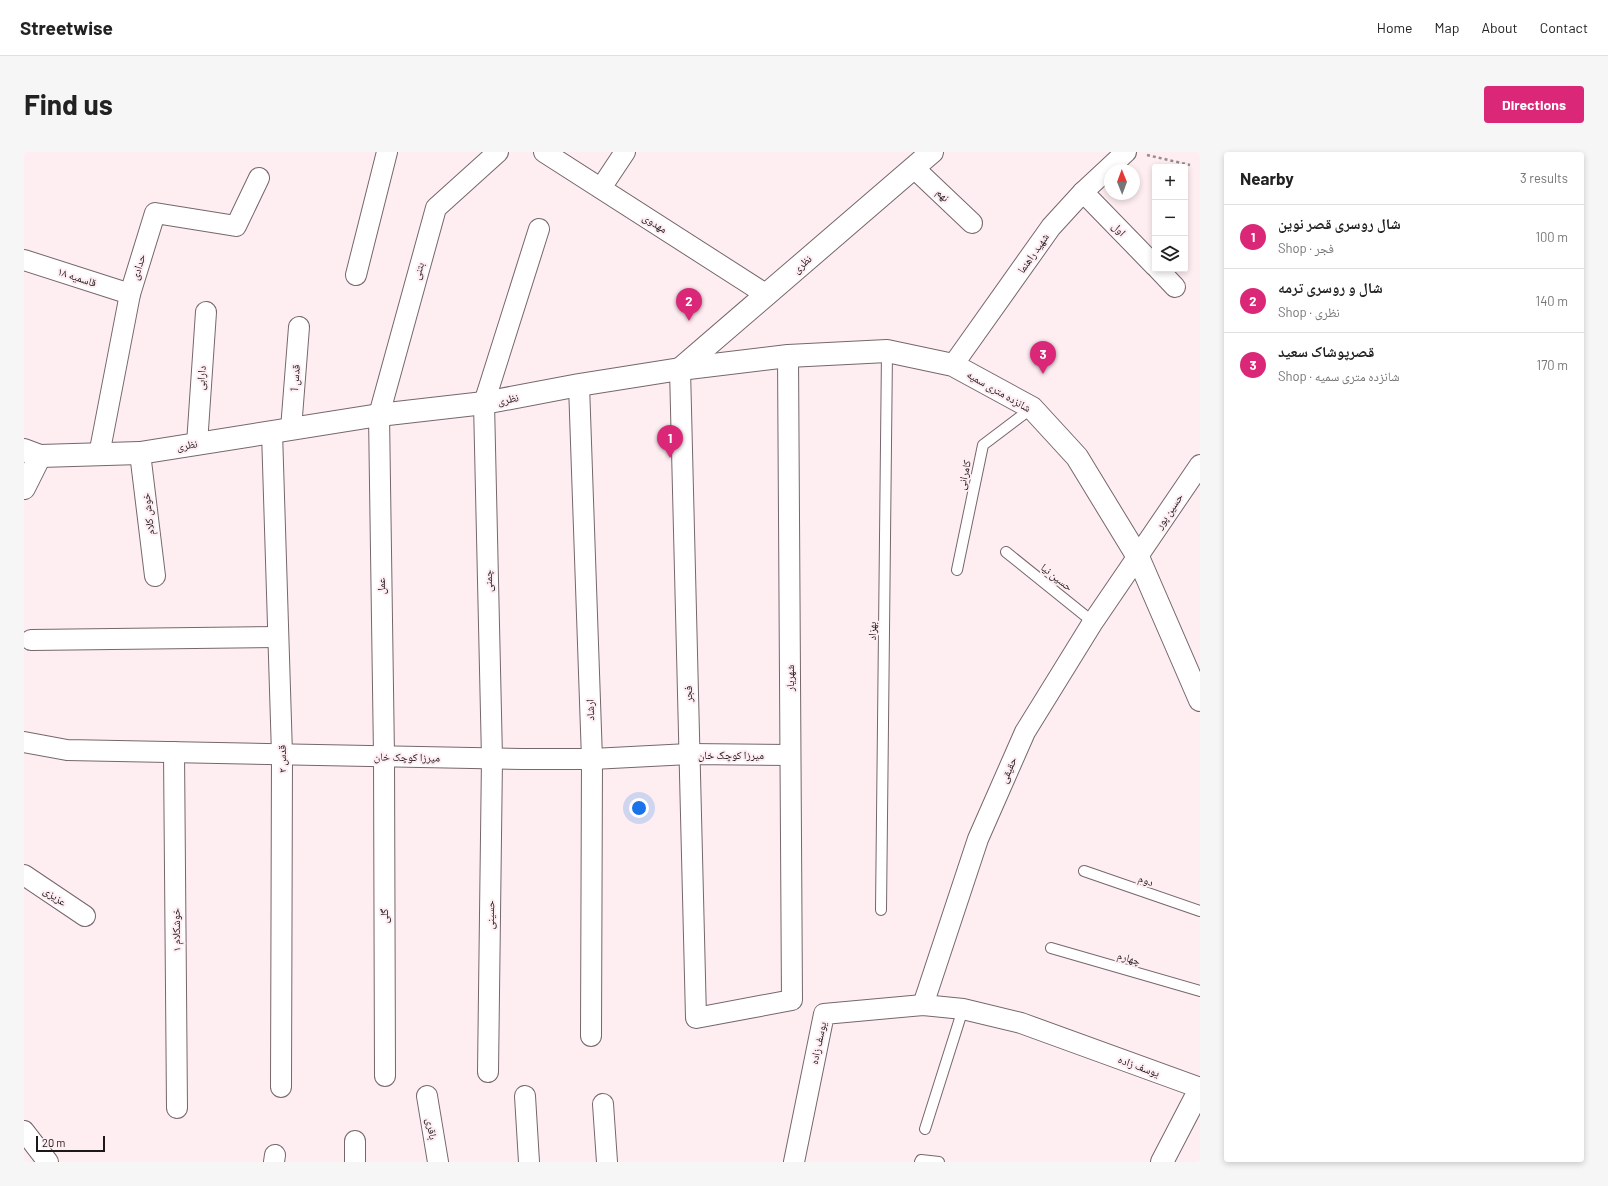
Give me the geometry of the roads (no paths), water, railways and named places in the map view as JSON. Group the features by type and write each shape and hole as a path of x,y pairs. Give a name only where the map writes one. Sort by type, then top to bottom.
{"street":[{"path":"356,275 387,152"},
{"name":"بتنی","path":"379,415 436,208 498,152"},
{"name":"مهدوی","path":"544,152 767,295"},
{"path":"601,188 625,152"},
{"name":"نظری","path":"24,488 32,453 99,455 140,453 379,415 484,403 579,385 680,369 932,152"},
{"name":"شهید راهنما","path":"953,365 1051,227 1083,192 1133,153"},
{"name":"نهم","path":"914,168 972,223"},
{"name":"حدادی","path":"99,455 130,294 155,213 236,226 258,178"},
{"name":"اول","path":"1083,192 1152,263"},
{"name":"چمنی","path":"492,758 484,403 539,229"},
{"name":"قاسمیه ۱۸","path":"24,260 130,294"},
{"path":"1161,272 1176,288"},
{"name":"دارابی","path":"197,444 206,312"},
{"name":"قدس 1","path":"282,430 299,327"},
{"name":"شانزده متری سمیه","path":"680,369 788,356 887,351 953,365 1032,408 1077,457 1138,557 1200,700"},
{"name":"شهریار","path":"788,356 792,1000"},
{"name":"فجر","path":"680,369 696,1018 792,1000"},
{"name":"ارشاد","path":"579,385 592,759 591,1036"},
{"name":"عمل","path":"379,415 384,756"},
{"name":"قدس ۲","path":"281,1087 282,754 278,636 282,430"},
{"name":"خوش کلام","path":"140,453 155,576"},
{"name":"حسین پور","path":"1138,557 1200,465"},
{"name":"حقیقی","path":"923,1005 978,840 1025,732 1094,622 1138,557"},
{"path":"31,640 278,636"},
{"name":"میرزا کوچک خان","path":"24,742 67,750 492,758 592,759 689,754 790,755"},
{"name":"خوشکلام ۱","path":"174,752 177,1108"},
{"name":"گلی","path":"384,756 385,1076"},
{"name":"حسینی","path":"488,1072 492,758"},
{"name":"عزیزی","path":"24,875 85,916"},
{"name":"یوسف زاده","path":"794,1162 824,1014 923,1005 963,1009 1021,1023 1200,1088"},
{"path":"1162,1162 1200,1088"},
{"name":"باقری","path":"427,1096 438,1162"},
{"path":"525,1096 529,1162"},
{"path":"603,1104 607,1162"},
{"path":"24,1131 48,1162"},
{"path":"355,1141 355,1162"}],"lane":[{"name":"بهزاد","path":"881,910 887,351"},
{"name":"کامرانی","path":"957,570 983,445 1032,408"},
{"name":"حسین نیا","path":"1006,552 1094,622"},
{"name":"دوم","path":"1084,871 1200,912"},
{"name":"چهارم","path":"1051,948 1200,991"},
{"path":"926,1129 963,1009"},
{"path":"920,1162 921,1160 939,1162"}],"place":[{"name":"شال و روسری ترمه","path":"689,321"},
{"name":"قصرپوشاک سعید","path":"1043,374"},
{"name":"شال روسری قصر نوین","path":"670,458"}]}
